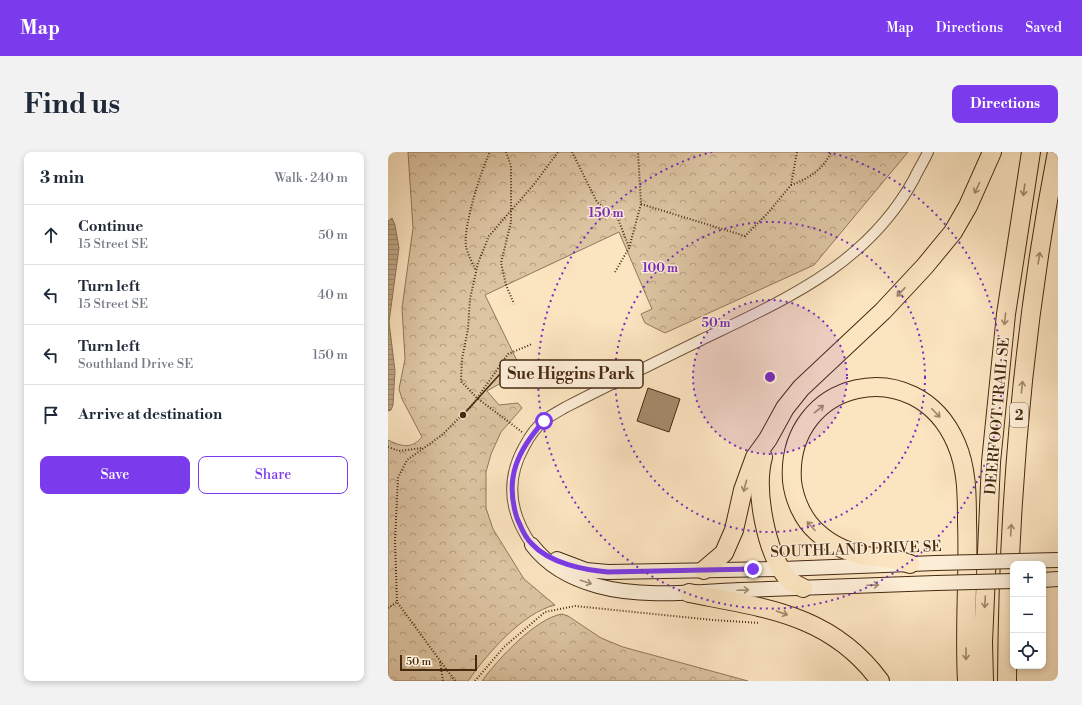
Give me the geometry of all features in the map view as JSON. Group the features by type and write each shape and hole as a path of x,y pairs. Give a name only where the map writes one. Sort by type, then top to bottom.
{"highway":[{"path":"704,570 724,553 734,530 744,490 755,457 768,439 785,408 801,388 883,311 925,266 953,232 968,206 992,152"},
{"name":"DEERFOOT TRAIL SE","path":"984,681 983,642 991,462 1006,314 1031,152"},
{"name":"DEERFOOT TRAIL SE","path":"1007,681 1009,555 1018,421 1030,313 1057,152"},
{"path":"910,564 900,560 850,552 834,545 816,532 806,521 793,491 792,472 794,450 801,431 814,413 825,404 830,400 852,390 872,387 892,388 909,393 926,404 939,416 948,428 956,443 962,460 966,489 968,549 967,681"},
{"path":"768,439 760,467 762,508 766,529 782,569 788,579 803,588"},
{"path":"689,592 758,606 804,620 843,642 860,657 880,681"}],"main road":[{"name":"SOUTHLAND DRIVE SE","path":"532,545 554,558 573,566 586,570 608,572 782,569 1058,560"},
{"path":"532,545 544,559 560,570 580,580 599,586 632,591 689,592 1010,581"},
{"path":"1046,580 1058,579"}],"street":[{"path":"532,545 522,530 515,510 511,486 514,466 529,437 544,421 566,407 764,309 821,278 836,268 862,246 896,209 928,152"}],"path":[{"path":"476,271 466,246 470,214 483,167 490,152"},
{"path":"506,152 511,166 511,222 501,263 506,286 514,304"},
{"path":"529,437 477,398 461,381 462,359 476,271 489,236 511,208 535,183 558,152"},
{"path":"572,152 597,202 618,219 629,248"},
{"path":"615,272 629,248 641,204 638,152"},
{"path":"641,204 745,236 767,214 791,185 797,152"},
{"path":"791,185 808,179 821,168 831,152"},
{"path":"455,681 397,602 395,540 398,478 407,460 442,435 477,398 508,354 532,344"},
{"path":"388,447 398,451 424,448"},
{"path":"388,608 397,602"},
{"path":"475,681 492,658 518,634 545,612 559,608 575,606 706,620 763,623"},
{"path":"440,661 443,681"}],"green space":[{"path":"408,152 908,152 814,265 665,333 645,323 641,314 652,309 619,232 485,295 522,371 487,391 499,405 518,403 522,408 501,432 491,454 486,472 486,508 493,529 524,579 555,605 530,616 518,625 495,647 468,681 388,681 388,440 406,446 414,444 422,437 402,399 399,389 405,359 402,308 413,228"},
{"path":"562,614 568,616 601,638 623,647 748,681 482,681 497,662 529,631 552,617"}],"shaded area":[{"path":"392,218 395,225 399,248 389,322 395,371 393,405 391,410 388,411 388,221"}],"building":[{"path":"648,388 680,399 669,432 637,421"}],"place":[{"name":"Sue Higgins Park","path":"463,415"}],"route":[{"path":"544,421 529,437 514,466 511,486 515,510 522,530 532,545 548,555 586,570 608,572 753,569"}]}
